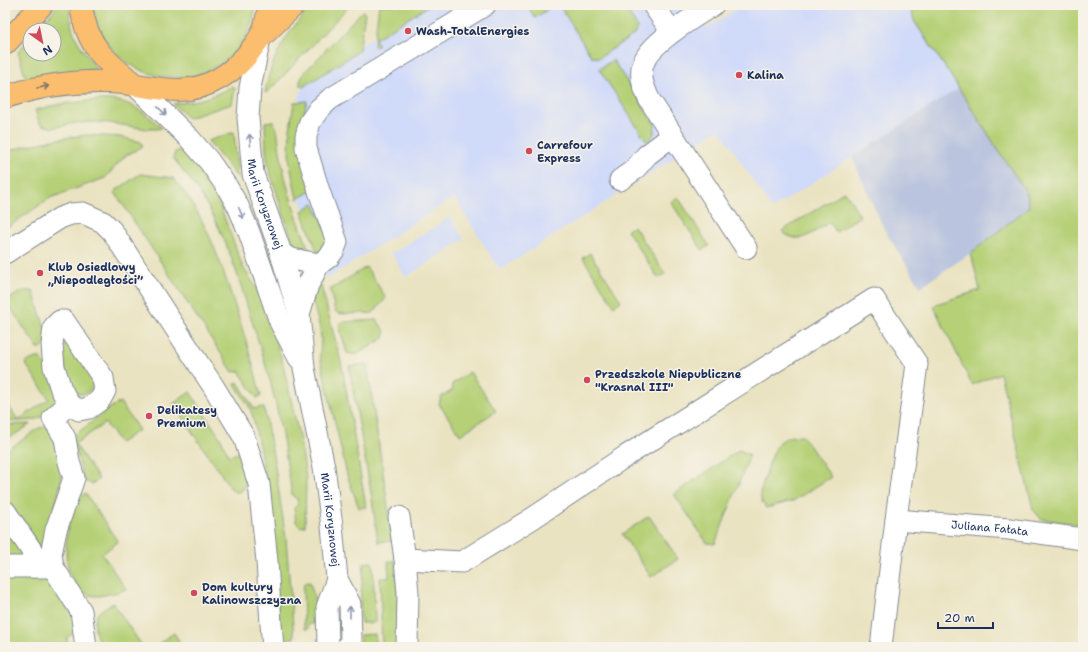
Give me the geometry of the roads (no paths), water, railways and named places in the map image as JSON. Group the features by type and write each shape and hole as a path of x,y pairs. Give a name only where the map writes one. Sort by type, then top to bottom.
{"main road":[{"path":"5,44 42,5"},
{"path":"80,5 84,24 91,40 101,55 134,84"},
{"path":"260,38 269,5"},
{"path":"5,97 39,88 70,83 109,82 181,90 199,87 216,81 231,70 246,57 260,38 294,5"}],"street":[{"path":"299,314 308,285 319,264 329,257 337,242 306,148 306,136 310,122 319,109 330,99 484,5"},
{"path":"653,5 672,32"},
{"path":"713,5 672,32 649,52 643,63 641,74 642,83 649,99 672,136 746,248"},
{"name":"Marii Koryznowej","path":"260,38 250,88 248,118 250,150 254,174 281,254 299,314 304,368 324,467 337,579 350,604 351,640 348,647"},
{"name":"Marii Koryznowej","path":"134,84 189,138 209,161 227,187 238,206 249,232 280,322 304,368"},
{"path":"620,180 634,170 647,155 672,136"},
{"path":"5,253 60,218 71,214 83,213 92,216 103,222 112,231 215,389 244,437 259,484 267,561 273,647"},
{"path":"281,254 292,259 319,264"},
{"path":"405,560 462,562 874,299 917,364 881,647"},
{"path":"44,567 51,554 56,530 74,478 69,462 65,438 53,418 69,404"},
{"path":"5,511 44,567 81,611 86,647"},
{"path":"399,517 408,593 407,647"},
{"name":"Juliana Fałata","path":"896,520 1009,529 1083,539"},
{"path":"5,567 44,567"},
{"name":"Marii Koryznowej","path":"329,647 327,607 337,579"}],"place":[{"name":"Wash-TotalEnergies","path":"408,31"},
{"name":"Kalina","path":"739,75"},
{"name":"Carrefour Express","path":"529,151"},
{"name":"Klub Osiedlowy „Niepodległości”","path":"40,273"},
{"name":"Przedszkole Niepubliczne \"Krasnal III\"","path":"587,380"},
{"name":"Delikatesy Premium","path":"149,416"},
{"name":"Dom kultury Kalinowszczyzna","path":"194,593"}]}
